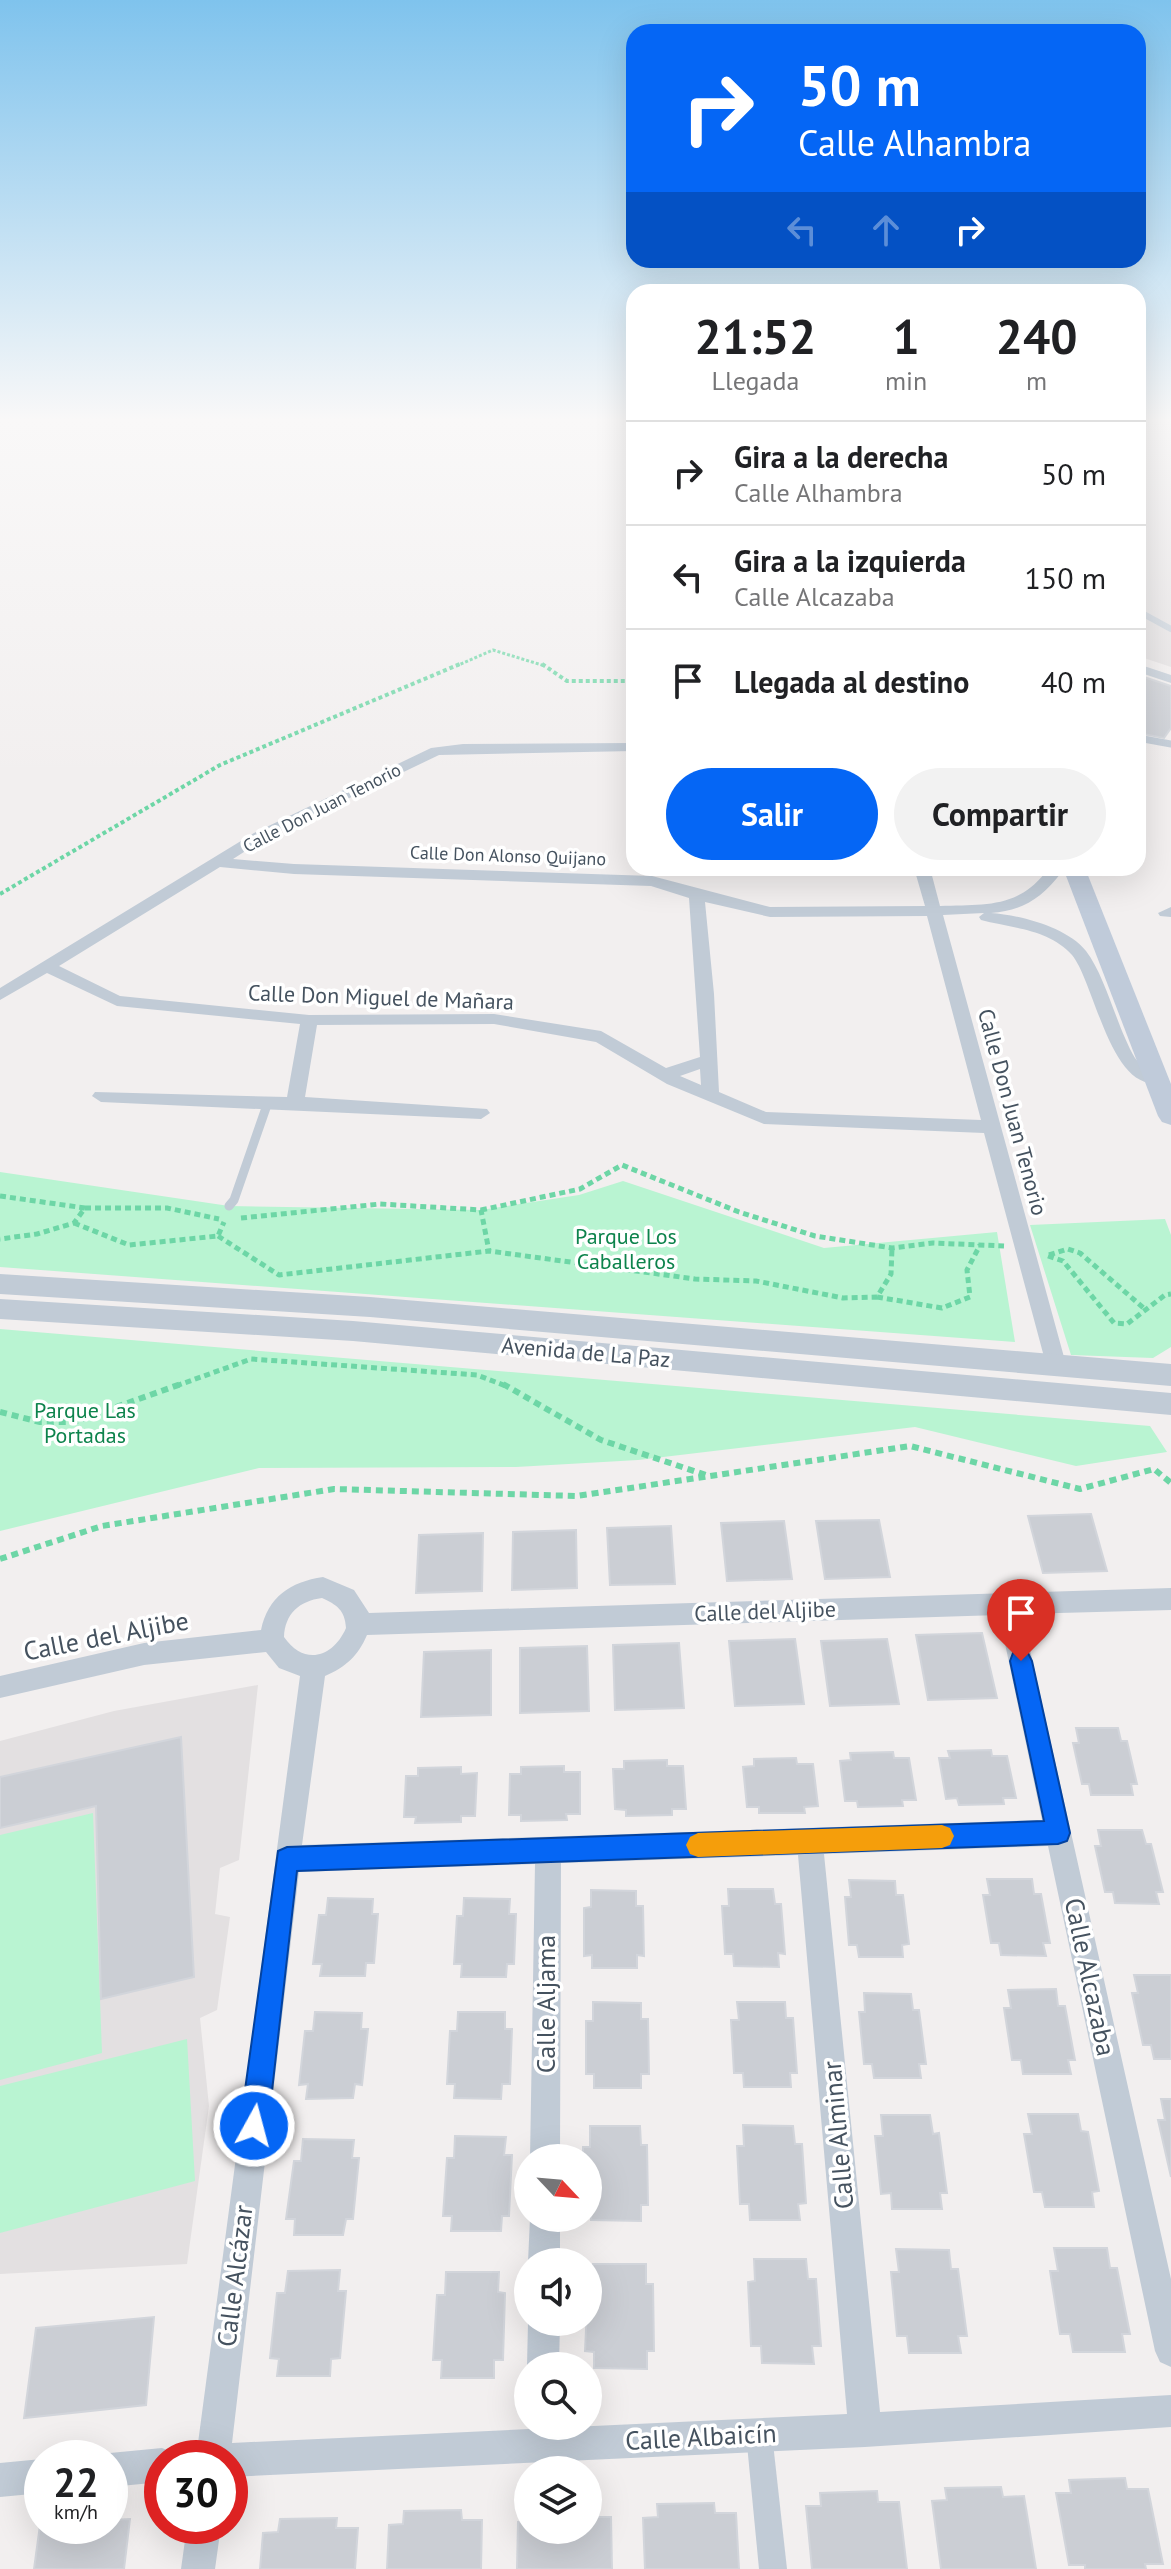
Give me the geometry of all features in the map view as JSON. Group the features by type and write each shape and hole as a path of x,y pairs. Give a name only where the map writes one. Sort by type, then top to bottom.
{"main road":[{"path":"1077,876 1171,1116"}],"street":[{"path":"1146,671 1171,679"},
{"name":"Calle Don Juan Tenorio","path":"0,995 139,907 273,829 436,751 463,748 626,747"},
{"name":"Calle Don Alonso Quijano","path":"220,862 294,869 652,881 770,912 935,911"},
{"name":"Calle Don Juan Tenorio","path":"924,876 1057,1368"},
{"path":"935,911 1008,907 1037,893 1051,876"},
{"path":"697,895 710,1096"},
{"path":"935,911 1011,919 1047,931 1079,953 1130,1065 1156,1078"},
{"name":"Calle Don Miguel de Mañara","path":"45,966 117,1001 309,1020 494,1019 601,1037 665,1075 764,1118 992,1127"},
{"path":"295,1103 309,1020"},
{"path":"665,1075 708,1060"},
{"path":"101,1096 481,1113"},
{"name":"Avenida de La Paz","path":"0,1284 370,1307 1057,1368 1171,1375"},
{"name":"Avenida de La Paz","path":"0,1309 353,1331 1171,1404"},
{"path":"323,1587 340,1592 351,1600 359,1624 352,1645 337,1659 314,1666 300,1665 286,1659 272,1640 276,1614 290,1598 308,1589 323,1587"},
{"name":"Calle del Aljibe","path":"359,1624 1171,1599"},
{"name":"Calle Alcazaba","path":"1008,1603 1171,2351"},
{"name":"Calle del Aljibe","path":"0,1687 144,1654 272,1640"},
{"name":"Calle Alcázar","path":"215,2440 314,1666"},
{"path":"287,1859 1058,1833"},
{"name":"Calle Alminar","path":"810,1841 865,2430"},
{"name":"Calle Aljama","path":"545,2144 548,1850"},
{"name":"Calle Albaicín","path":"602,2435 865,2430 1171,2411"},
{"path":"759,2434 773,2569"},
{"name":"Calle Albaicín","path":"248,2459 514,2438"},
{"path":"0,2480 24,2478"},
{"path":"198,2569 201,2544"}],"lane":[{"path":"1146,615 1171,629"},
{"path":"1146,739 1171,744"},
{"path":"229,1206 234,1200 268,1102"}],"path":[{"path":"0,894 220,765 493,650 540,662 567,681 626,681"},
{"path":"0,1196 85,1208 167,1208 225,1220 380,1204 481,1210 580,1189 622,1165 739,1212 815,1236 892,1248 933,1243 1024,1247 1063,1261 1114,1323 1127,1324 1165,1295 1171,1294"},
{"path":"0,1239 37,1234 74,1223 85,1208"},
{"path":"481,1210 489,1251"},
{"path":"218,1236 225,1220"},
{"path":"74,1223 129,1245 218,1236 279,1275 489,1251 695,1279 756,1281 843,1298 877,1297 942,1308 970,1297 967,1270 980,1245"},
{"path":"877,1297 891,1274 892,1248"},
{"path":"1048,1255 1068,1249 1080,1253 1146,1310"},
{"path":"0,1412 40,1422 74,1422 251,1359 477,1375 496,1380 601,1440 710,1477"},
{"path":"0,1559 102,1526 334,1489 577,1496 910,1446 1080,1489 1154,1469 1171,1483"}],"shaded area":[{"path":"1146,539 1171,539 1171,667 1146,659"},
{"path":"258,1685 239,1860 220,1868 215,1914 230,1917 217,2010 200,2018 209,2106 187,2264 0,2274 0,1741 114,1711"}],"green space":[{"name":"Parque Los Caballeros","path":"0,1172 229,1206 481,1210 579,1195 623,1181 824,1248 997,1232 1015,1342 0,1267"},
{"path":"1165,1219 1171,1235 1171,1347 1153,1358 1071,1355 1030,1225"},
{"name":"Parque Las Portadas","path":"0,1329 1150,1426 1167,1452 1076,1466 915,1427 638,1460 516,1467 259,1468 0,1531"},
{"path":"93,1813 102,2053 0,2080 0,1835"},
{"path":"187,2039 195,2181 0,2233 0,2086"}],"building":[{"path":"1146,678 1171,686 1171,728 1164,738 1146,735"},
{"path":"1091,1514 1107,1571 1043,1573 1028,1516"},
{"path":"879,1520 890,1577 825,1579 816,1521"},
{"path":"784,1521 792,1579 727,1581 721,1523"},
{"path":"671,1526 675,1584 610,1585 607,1528"},
{"path":"576,1530 577,1588 512,1590 513,1532"},
{"path":"483,1533 482,1591 416,1593 419,1535"},
{"path":"982,1633 997,1698 928,1700 916,1635"},
{"path":"795,1639 804,1704 735,1706 729,1641"},
{"path":"887,1639 899,1704 830,1706 821,1641"},
{"path":"679,1643 684,1708 615,1710 613,1645"},
{"path":"587,1646 589,1711 520,1713 520,1648"},
{"path":"491,1650 491,1715 421,1717 424,1652"},
{"path":"1076,1728 1118,1728 1121,1741 1127,1741 1137,1784 1131,1784 1133,1795 1091,1795 1089,1784 1082,1784 1073,1743 1079,1743"},
{"path":"181,1737 194,1977 101,1999 96,1806 0,1828 0,1777"},
{"path":"991,1750 992,1756 1007,1756 1016,1798 1003,1798 1004,1804 959,1805 957,1798 946,1799 939,1758 950,1758 948,1751"},
{"path":"893,1752 894,1758 909,1758 916,1800 902,1800 903,1806 858,1807 857,1801 845,1801 840,1761 851,1760 850,1753"},
{"path":"796,1758 797,1764 813,1764 818,1806 804,1807 805,1813 759,1813 759,1807 747,1807 743,1767 754,1766 754,1759"},
{"path":"667,1760 667,1766 683,1766 686,1809 672,1809 672,1815 626,1816 626,1810 615,1809 613,1769 624,1769 624,1761"},
{"path":"564,1766 564,1772 580,1772 580,1814 566,1814 567,1820 521,1821 521,1815 509,1815 510,1774 521,1774 521,1767"},
{"path":"461,1767 461,1774 477,1773 475,1816 461,1816 461,1822 415,1823 416,1817 404,1817 406,1776 418,1776 418,1768"},
{"path":"1098,1830 1142,1830 1146,1844 1151,1844 1163,1892 1156,1892 1159,1904 1115,1903 1113,1892 1105,1892 1095,1846 1101,1846"},
{"path":"987,1879 1032,1879 1034,1894 1041,1894 1050,1943 1043,1943 1046,1956 1001,1955 999,1943 991,1943 983,1895 990,1895"},
{"path":"849,1880 895,1881 896,1895 903,1895 909,1944 902,1945 903,1957 859,1957 857,1945 849,1945 845,1897 851,1897"},
{"path":"728,1889 773,1889 775,1904 781,1904 785,1954 778,1953 779,1967 734,1966 733,1954 725,1954 722,1906 729,1906"},
{"path":"591,1890 636,1891 636,1906 643,1906 644,1956 637,1955 637,1968 592,1968 592,1955 584,1956 584,1908 591,1907"},
{"path":"328,1898 373,1899 372,1914 378,1914 374,1963 366,1963 365,1976 320,1976 322,1964 313,1964 319,1915 326,1915"},
{"path":"464,1898 510,1899 509,1914 516,1914 514,1964 507,1964 506,1977 461,1977 462,1964 454,1964 457,1916 463,1916"},
{"path":"1134,1975 1171,1975 1171,2059 1154,2059 1151,2045 1143,2045 1132,1993 1138,1993"},
{"path":"1056,1989 1058,2006 1065,2006 1075,2060 1068,2060 1071,2074 1023,2074 1021,2060 1012,2060 1004,2008 1011,2008 1008,1990"},
{"path":"864,1993 911,1994 913,2010 919,2010 926,2064 919,2064 921,2078 874,2078 872,2064 864,2064 859,2012 865,2012"},
{"path":"593,2002 641,2003 641,2019 648,2019 649,2074 641,2074 641,2088 594,2088 594,2074 586,2074 586,2021 593,2021"},
{"path":"737,2002 785,2002 786,2018 793,2018 797,2073 790,2073 791,2087 744,2087 743,2073 734,2073 731,2020 739,2020"},
{"path":"315,2012 362,2013 361,2029 368,2029 362,2085 355,2084 353,2098 306,2099 308,2084 299,2085 305,2031 313,2031"},
{"path":"458,2012 505,2012 505,2029 512,2029 510,2084 502,2084 501,2099 454,2098 455,2084 447,2084 450,2031 457,2031"},
{"path":"1161,2099 1171,2099 1171,2177 1158,2120 1165,2120"},
{"path":"1028,2114 1078,2114 1081,2131 1088,2132 1099,2191 1092,2192 1094,2207 1045,2207 1042,2192 1034,2192 1024,2134 1032,2134"},
{"path":"881,2115 930,2115 933,2134 939,2133 947,2193 940,2193 942,2209 892,2209 891,2193 881,2194 875,2136 883,2136"},
{"path":"743,2125 793,2126 795,2144 802,2144 806,2203 798,2204 800,2220 750,2220 749,2204 740,2204 737,2146 744,2146"},
{"path":"590,2126 640,2126 641,2145 647,2145 648,2205 641,2205 641,2221 602,2220 602,2144 590,2144"},
{"path":"455,2136 506,2137 504,2155 512,2155 509,2216 502,2216 501,2231 451,2231 452,2216 443,2216 447,2158 454,2158"},
{"path":"303,2139 354,2140 352,2158 359,2158 353,2219 346,2219 343,2235 294,2235 295,2219 286,2219 294,2161 301,2161"},
{"path":"1054,2248 1107,2248 1110,2268 1117,2268 1130,2334 1122,2334 1125,2352 1073,2352 1070,2334 1060,2334 1050,2271 1058,2271"},
{"path":"896,2249 949,2250 951,2269 958,2269 967,2336 958,2336 961,2353 909,2353 907,2336 897,2336 891,2272 899,2272"},
{"path":"754,2259 806,2259 808,2279 816,2279 821,2346 812,2346 814,2364 762,2363 761,2346 751,2346 748,2282 755,2281"},
{"path":"602,2264 646,2264 646,2284 653,2284 654,2351 647,2351 647,2369 602,2368 602,2352 585,2351 586,2336 602,2336"},
{"path":"340,2270 338,2291 346,2291 340,2358 331,2359 330,2376 277,2376 279,2359 270,2358 277,2293 285,2293 288,2271"},
{"path":"446,2272 499,2272 498,2292 505,2293 503,2360 494,2360 494,2378 441,2378 442,2360 433,2360 437,2295 445,2295"},
{"path":"154,2317 146,2405 24,2418 36,2328"},
{"path":"1125,2478 1127,2489 1148,2489 1163,2564 1145,2564 1146,2569 1085,2569 1085,2565 1069,2565 1056,2493 1071,2493 1069,2480"},
{"path":"1001,2487 1003,2497 1024,2496 1036,2569 941,2569 932,2501 947,2500 945,2488"},
{"path":"877,2491 878,2502 899,2502 907,2569 812,2569 806,2506 821,2506 820,2493"},
{"path":"714,2503 715,2513 736,2513 739,2569 645,2569 643,2518 658,2517 657,2504"},
{"path":"461,2510 462,2520 482,2520 481,2569 387,2569 389,2525 403,2524 404,2511"},
{"path":"602,2517 611,2517 612,2569 517,2569 518,2544 602,2544"},
{"path":"337,2518 336,2528 358,2528 355,2569 260,2569 263,2533 278,2532 280,2519"},
{"path":"37,2544 127,2544 124,2569 34,2569"}],"slow traffic":[{"path":"698,1845 942,1836"}],"route":[{"path":"254,2126 287,1859 1058,1833 1021,1661"}]}
